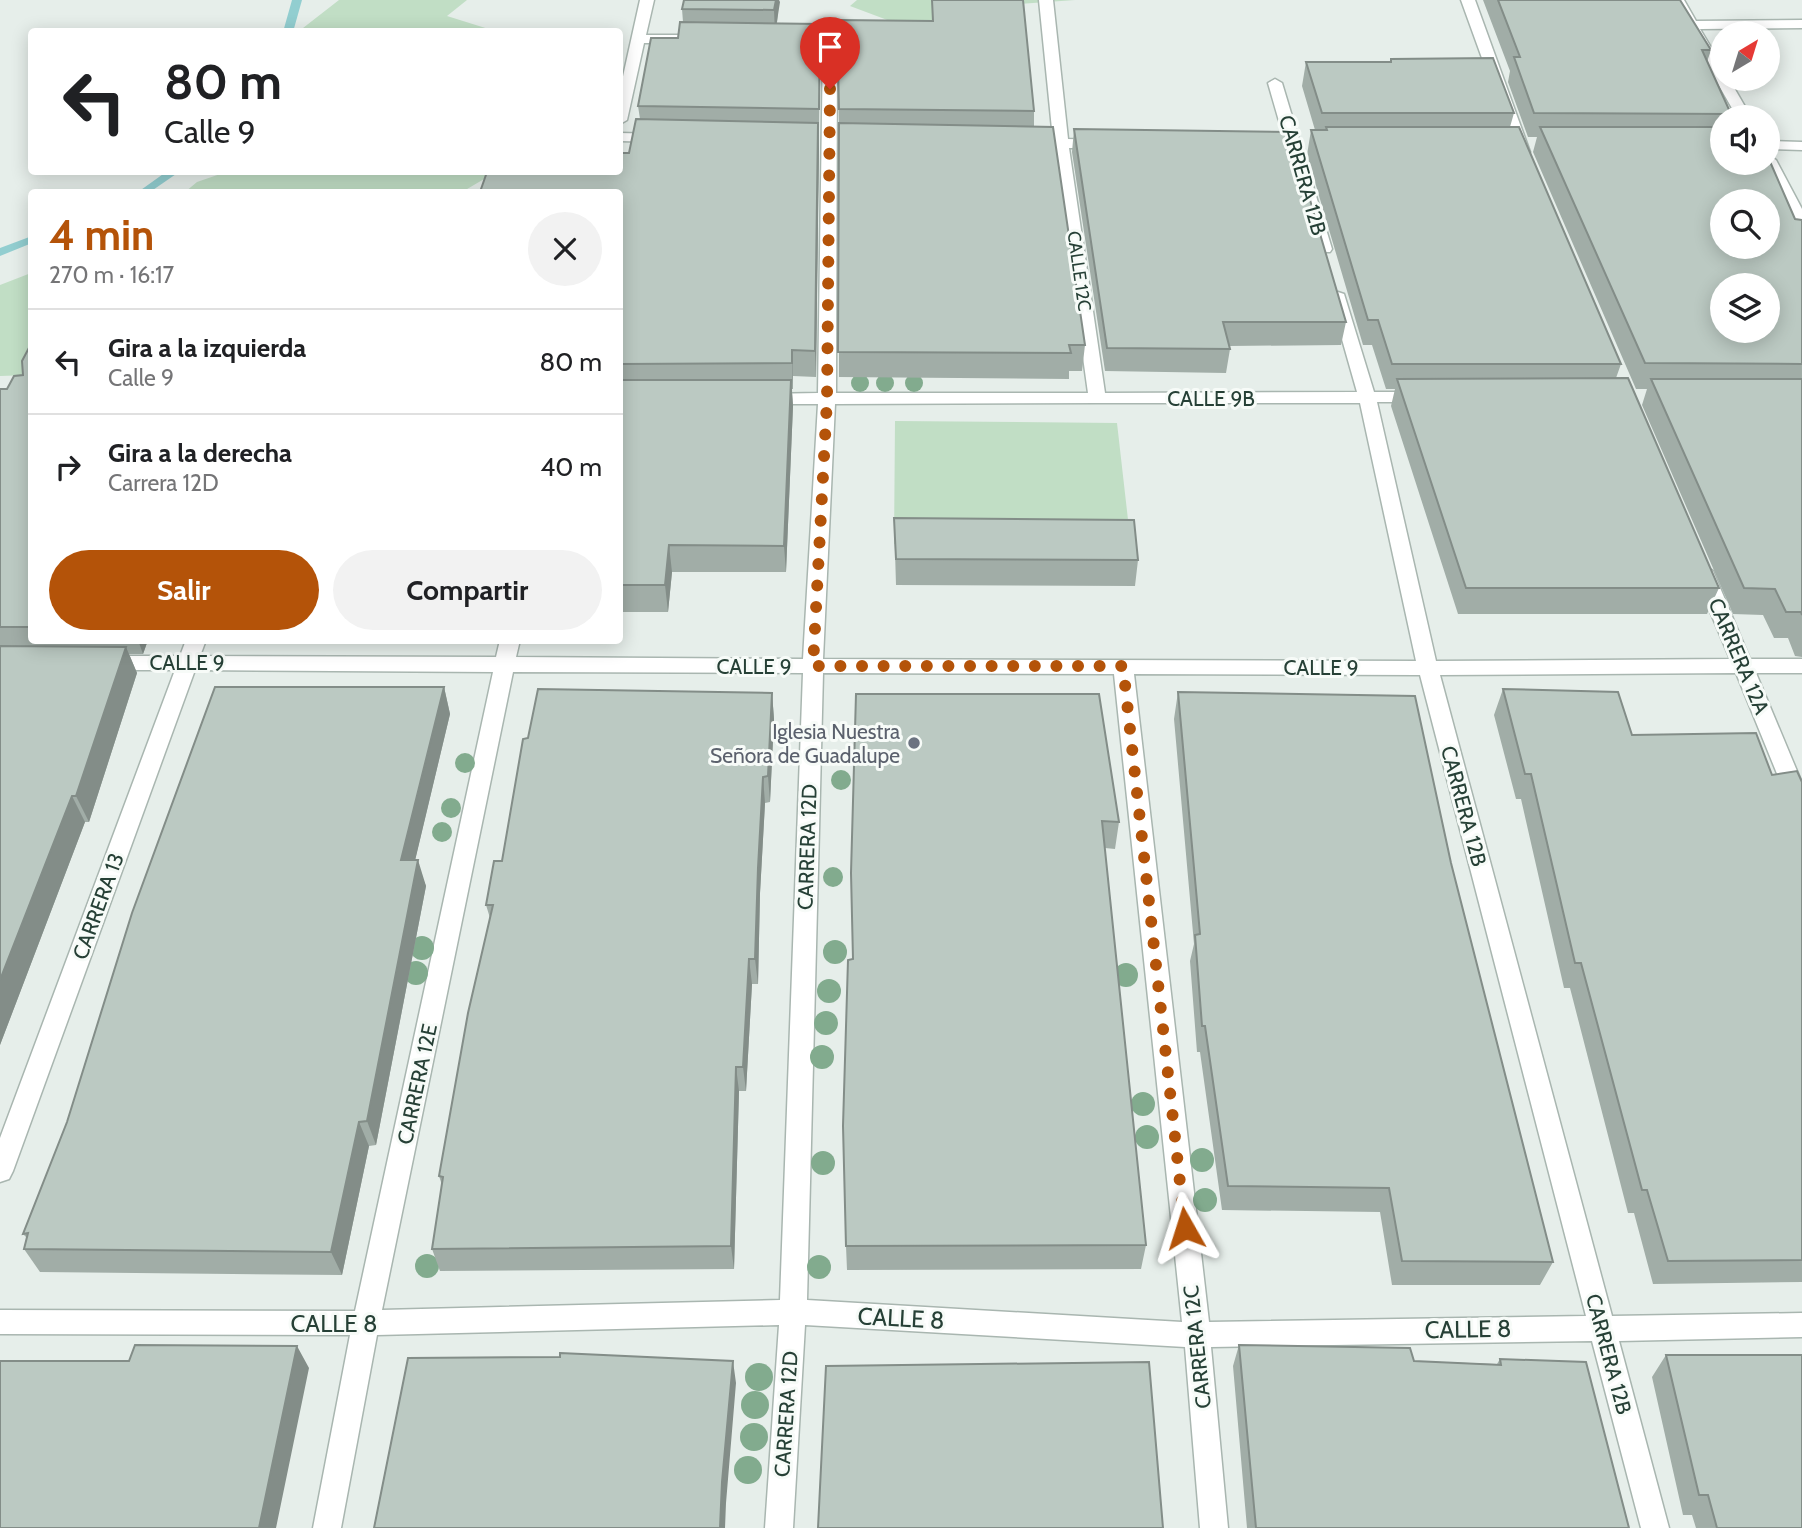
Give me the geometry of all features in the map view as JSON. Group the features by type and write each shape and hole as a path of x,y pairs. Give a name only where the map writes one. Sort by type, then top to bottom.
{"street":[{"path":"623,105 647,0"},
{"name":"CALLE 12C","path":"1046,0 1061,144 1097,398"},
{"path":"1468,0 1532,172"},
{"path":"1677,0 1737,105"},
{"path":"1690,24 1802,24"},
{"path":"636,39 692,39"},
{"name":"CARRERA 12D","path":"775,40 830,41 827,400 813,666 793,1312 779,1528"},
{"name":"CARRERA 12B","path":"1275,83 1367,397 1428,668 1655,1528"},
{"path":"623,138 672,138"},
{"path":"1007,142 1116,144"},
{"path":"1780,145 1802,146"},
{"path":"1776,175 1802,224"},
{"name":"CALLE 9B","path":"744,399 1436,398"},
{"name":"CARRERA 12A","path":"1695,551 1802,808"},
{"name":"CARRERA 13","path":"0,1171 195,644"},
{"name":"CARRERA 12E","path":"327,1528 366,1323 509,644"},
{"name":"CALLE 9","path":"81,663 1428,668 1802,666"},
{"name":"CARRERA 12C","path":"1123,666 1197,1335 1214,1528"},
{"name":"CALLE 8","path":"0,1322 366,1323 793,1312 1197,1335 1602,1326 1802,1325"}],"green space":[{"path":"339,0 467,0 447,16 485,28 303,28"},
{"path":"857,0 1075,0 1019,4 946,42 850,6"},
{"path":"217,175 491,175 467,189 189,189 197,182"},
{"path":"28,274 28,375 0,376 0,285"},
{"path":"895,421 1117,423 1131,546 894,544"}],"building":[{"path":"684,0 776,0 774,10 682,9"},
{"path":"932,0 1023,0 1034,111 839,109 837,20 933,21"},
{"path":"1498,0 1680,0 1710,48 1702,50 1710,68 1710,91 1721,91 1727,105 1710,105 1710,114 1534,113 1514,57 1520,57"},
{"path":"680,22 820,24 819,109 638,106 651,38 678,38"},
{"path":"1493,58 1514,113 1322,113 1306,62 1391,62 1391,59"},
{"path":"636,119 818,123 815,351 792,350 792,363 623,364 623,189 481,189 486,175 623,175 623,153 629,153"},
{"path":"839,123 1053,127 1085,345 1069,345 1071,353 838,352"},
{"path":"1326,127 1519,127 1621,364 1392,364 1378,320 1368,320 1311,130 1327,130"},
{"path":"1540,127 1710,127 1710,175 1776,175 1795,219 1802,220 1802,364 1645,363"},
{"path":"1074,129 1290,132 1346,322 1223,322 1230,349 1107,348"},
{"path":"28,350 28,627 0,627 0,389 7,389 14,376 23,375 22,361"},
{"path":"1628,378 1719,588 1466,588 1397,379"},
{"path":"1651,379 1802,379 1802,615 1801,612 1786,612 1775,589 1744,588"},
{"path":"623,380 791,380 784,546 669,545 665,585 623,585"},
{"path":"894,518 1134,520 1138,560 896,559"},
{"path":"0,646 126,647 76,796 72,796 0,980"},
{"path":"215,687 444,687 401,860 418,860 367,1121 359,1122 331,1252 24,1249 28,1233 23,1234 67,1122 132,913"},
{"path":"538,689 772,693 768,776 763,777 755,959 749,959 743,1067 736,1067 731,1246 432,1249 443,1177 439,1176 468,1013 493,905 486,905 494,861 502,861 523,739 528,738"},
{"path":"1503,689 1618,692 1632,735 1756,733 1772,775 1797,771 1802,782 1802,1260 1668,1261 1647,1190 1642,1190 1581,963 1575,963 1531,774 1525,774"},
{"path":"1178,692 1415,696 1451,863 1553,1262 1402,1261 1389,1188 1228,1186 1205,1026 1202,1026 1195,935 1200,934"},
{"path":"856,694 1099,694 1119,822 1102,821 1146,1245 846,1246 843,1126 848,960 853,959 851,873"},
{"path":"135,1345 297,1346 259,1528 0,1528 0,1361 129,1361"},
{"path":"1239,1345 1410,1348 1414,1361 1501,1365 1500,1359 1586,1362 1629,1528 1256,1528"},
{"path":"560,1353 733,1361 720,1528 374,1528 408,1358 560,1357"},
{"path":"1666,1355 1802,1355 1802,1528 1717,1528 1708,1495 1699,1495"},
{"path":"1149,1362 1163,1528 818,1528 826,1366"}],"waterway":[{"path":"289,28 297,0"},
{"path":"148,189 168,175"},
{"path":"0,252 28,241"}],"place":[{"name":"Iglesia Nuestra Señora de Guadalupe","path":"914,743"}],"route":[{"path":"830,89 827,400 813,666 1123,666 1185,1228"}]}
